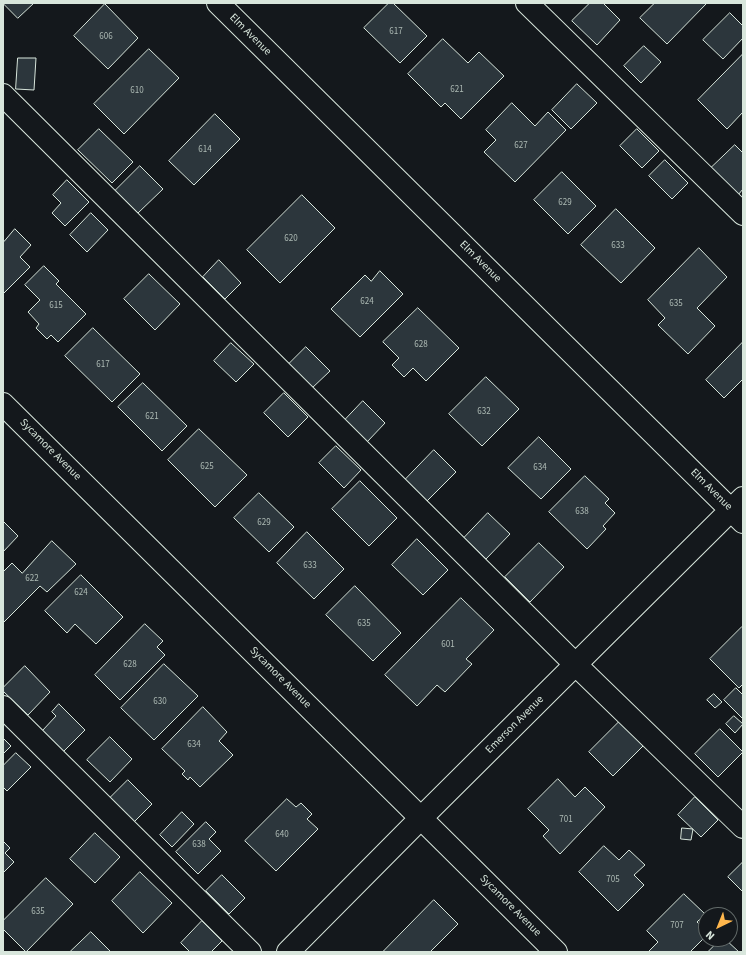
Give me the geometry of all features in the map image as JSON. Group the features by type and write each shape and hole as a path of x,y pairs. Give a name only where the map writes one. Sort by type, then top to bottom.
{"street":[{"name":"Elm Avenue","path":"218,3 739,510"},
{"path":"527,3 743,214"},
{"path":"3,95 576,665 743,827"},
{"name":"Sycamore Avenue","path":"3,404 556,952"},
{"name":"Emerson Avenue","path":"288,952 576,665 739,510"},
{"path":"3,708 250,952"}],"building":[{"path":"3,3 34,3 18,18"},
{"path":"389,3 393,3 427,36 400,63 364,28"},
{"path":"590,3 603,3 620,20 597,45 572,21"},
{"path":"655,3 707,3 667,44 640,18"},
{"path":"105,4 138,38 108,69 74,36"},
{"path":"730,13 743,26 743,38 723,59 703,40"},
{"path":"443,39 468,63 479,52 504,76 461,119 445,103 441,107 408,74"},
{"path":"644,46 661,62 641,83 624,66"},
{"path":"149,49 179,78 124,134 94,104"},
{"path":"743,54 743,112 727,129 698,100"},
{"path":"18,58 36,58 34,90 16,89"},
{"path":"577,84 597,103 571,129 552,110"},
{"path":"512,103 535,126 548,112 566,130 515,182 484,152 496,140 486,130"},
{"path":"215,114 240,139 194,185 169,161"},
{"path":"99,129 133,162 112,183 78,150"},
{"path":"637,129 659,151 642,168 620,146"},
{"path":"735,145 743,153 743,189 738,195 711,168"},
{"path":"665,160 688,183 672,199 649,176"},
{"path":"140,166 163,189 138,213 115,191"},
{"path":"562,172 596,206 568,234 534,200"},
{"path":"67,180 89,202 65,226 52,213 61,203 53,195"},
{"path":"302,195 335,228 280,283 247,250"},
{"path":"616,209 655,248 621,283 581,245"},
{"path":"91,213 108,230 87,252 70,235"},
{"path":"15,229 31,245 20,257 30,267 3,294 3,239 4,241"},
{"path":"699,248 727,277 697,308 715,326 688,354 658,325 665,318 648,300"},
{"path":"219,260 241,283 225,299 203,277"},
{"path":"44,266 59,281 56,284 86,314 58,342 51,335 47,339 36,328 39,324 28,312 40,300 25,285"},
{"path":"380,271 403,294 360,337 331,309 365,275 371,281"},
{"path":"149,274 180,304 155,330 124,299"},
{"path":"418,308 459,348 426,381 413,368 404,377 392,365 399,358 383,342"},
{"path":"93,328 140,374 112,402 65,356"},
{"path":"743,342 743,379 724,398 706,380"},
{"path":"231,343 254,364 236,382 214,361"},
{"path":"306,347 330,371 311,389 288,365"},
{"path":"486,377 519,409 482,446 449,414"},
{"path":"143,383 187,426 162,451 118,407"},
{"path":"284,393 308,417 288,437 264,413"},
{"path":"363,401 385,423 367,442 345,420"},
{"path":"199,429 247,475 215,507 168,460"},
{"path":"539,437 571,469 541,499 508,468"},
{"path":"336,446 361,470 344,488 319,463"},
{"path":"434,450 456,472 427,501 405,480"},
{"path":"585,476 609,499 605,503 615,513 603,526 606,529 587,549 549,512"},
{"path":"360,481 397,518 369,546 332,509"},
{"path":"259,493 294,527 269,552 234,518"},
{"path":"488,513 510,534 486,559 464,538"},
{"path":"3,521 18,536 3,552"},
{"path":"307,532 344,569 314,599 277,563"},
{"path":"417,539 448,570 423,595 392,565"},
{"path":"52,541 76,564 47,592 40,586 3,623 3,572 12,563 22,573"},
{"path":"539,543 564,567 530,602 505,577"},
{"path":"81,575 123,617 96,644 75,624 67,633 45,611"},
{"path":"355,586 401,633 373,661 326,615"},
{"path":"461,598 494,630 466,659 472,664 445,692 437,685 417,706 385,675"},
{"path":"145,624 163,641 157,647 165,655 120,700 95,675"},
{"path":"742,627 743,684 739,688 710,659"},
{"path":"164,664 198,696 154,740 121,708"},
{"path":"25,666 50,692 28,715 3,691 3,688"},
{"path":"736,688 743,695 743,719 724,700"},
{"path":"714,694 722,702 715,708 707,700"},
{"path":"59,704 85,730 63,752 42,731 56,716 52,712"},
{"path":"203,707 227,732 219,741 233,755 200,787 190,777 188,780 182,774 185,771 162,749"},
{"path":"734,716 743,724 735,733 726,724"},
{"path":"619,722 643,746 613,776 589,752"},
{"path":"720,729 743,752 718,777 695,754"},
{"path":"110,737 132,759 110,782 87,760"},
{"path":"3,738 11,746 3,754"},
{"path":"16,753 31,767 7,791 3,787 3,766"},
{"path":"558,779 575,797 585,787 605,807 560,854 543,836 549,830 528,809"},
{"path":"128,780 152,804 134,822 110,798"},
{"path":"695,797 718,820 701,837 678,815"},
{"path":"287,799 296,807 301,803 312,814 307,819 318,829 276,871 245,841"},
{"path":"182,812 194,824 172,847 160,835"},
{"path":"206,822 216,832 209,839 221,851 198,874 176,852"},
{"path":"682,828 693,829 691,840 681,839"},
{"path":"95,833 120,857 95,883 70,859"},
{"path":"3,841 10,848 5,853 14,862 3,873"},
{"path":"604,846 619,860 629,850 645,865 634,875 644,885 618,911 579,872"},
{"path":"743,862 743,892 728,877"},
{"path":"140,872 172,903 143,933 112,901"},
{"path":"222,875 245,898 229,914 206,891"},
{"path":"46,878 73,904 26,952 3,929 3,921"},
{"path":"684,894 698,907 698,944 690,952 649,952 658,942 647,931"},
{"path":"434,900 458,924 430,952 384,951"},
{"path":"202,921 222,941 211,952 190,952 181,943"},
{"path":"91,932 111,952 70,952"},
{"path":"713,947 734,947 739,952 708,952"}]}
